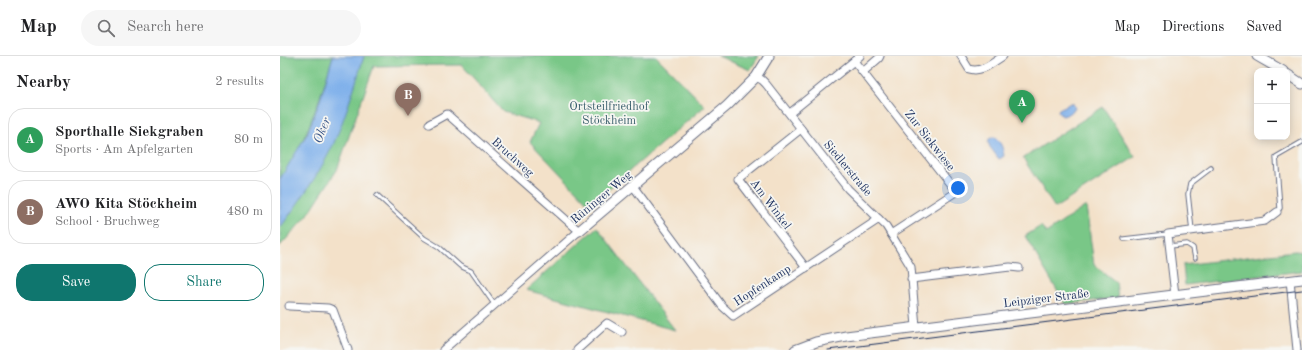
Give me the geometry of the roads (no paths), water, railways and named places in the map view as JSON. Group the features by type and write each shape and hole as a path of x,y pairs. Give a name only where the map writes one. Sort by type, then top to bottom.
{"street":[{"name":"Rüninger Weg","path":"443,350 494,304 727,106 756,77 769,56"},
{"path":"863,72 880,56"},
{"path":"960,56 969,69 981,70 1004,56"},
{"path":"1257,56 1278,68"},
{"path":"790,113 857,58"},
{"name":"Zur Siekwiese","path":"857,58 863,72 954,189 954,193 891,234"},
{"path":"1290,76 1302,84"},
{"name":"Siedlerstraße","path":"756,77 766,84 848,188 879,219 891,234 911,267 916,327"},
{"name":"Bruchweg","path":"429,124 447,114 579,231"},
{"name":"Am Winkel","path":"801,129 738,179 806,268"},
{"name":"Hopfenkamp","path":"633,186 722,306 734,316 879,219"},
{"path":"1174,295 1168,234 1265,221 1277,212"},
{"path":"911,279 1010,267 1019,268"},
{"name":"Leipziger Straße","path":"795,350 826,339 1302,279"},
{"path":"1290,280 1297,350 1294,350"},
{"path":"289,306 328,308 333,310 348,350"},
{"path":"577,350 607,324 622,332"}],"lane":[{"path":"1277,212 1280,208 1276,157 1302,142"},
{"path":"1192,231 1188,194 1190,184 1211,168"},
{"path":"377,195 424,238 439,247 460,266 471,271 494,304"},
{"path":"1124,239 1168,234"},
{"path":"1169,246 1187,244 1193,248 1195,258"}],"water":[{"name":"Oker","path":"333,56 364,56 346,113 333,145 315,177 280,228 280,179 307,134 320,100"},
{"path":"1073,103 1075,109 1062,116 1058,111 1059,109"},
{"path":"994,137 1000,143 1003,151 1004,156 999,159 988,142 989,139"}],"tram line":[{"path":"828,350 1302,290"}],"place":[{"name":"AWO Kita Stöckheim","path":"408,116"},
{"name":"Sporthalle Siekgraben","path":"1022,123"}],"park label":[{"name":"Ortsteilfriedhof Stöckheim","path":"609,113"}]}
